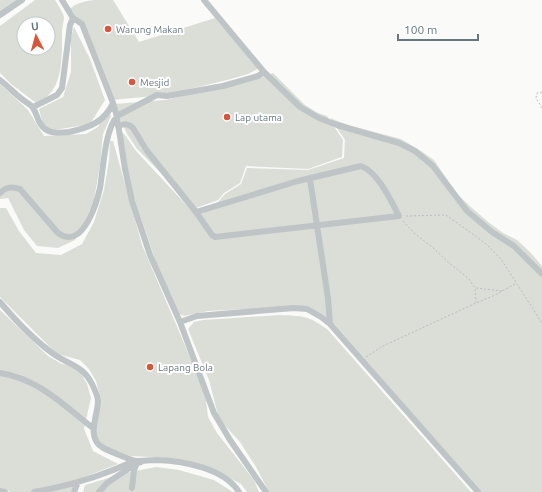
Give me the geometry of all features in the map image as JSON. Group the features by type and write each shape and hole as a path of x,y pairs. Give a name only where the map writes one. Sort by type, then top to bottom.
{"street":[{"path":"0,15 22,0"},
{"path":"62,0 73,18 82,24 113,103 117,117 132,201 150,255 180,322 214,413 230,440 266,492"},
{"path":"204,0 264,72 300,107 310,114 337,125 406,146 424,157 468,211 492,232 514,246 542,274"},
{"path":"33,106 57,95 62,88 70,25 73,18"},
{"path":"0,193 5,188 11,187 20,189 58,233 66,237 74,236 82,231 97,201 107,142 112,123 117,117 155,95 167,96 223,86 258,76 264,72"},
{"path":"0,80 33,106 39,123 46,129 55,133 64,133 84,129 95,124 111,108 113,103"},
{"path":"118,126 124,124 133,128 147,151 215,237 318,224 399,216 377,179 369,169 361,166 310,178 196,212"},
{"path":"310,178 318,224 330,324"},
{"path":"0,302 16,321 37,340 55,354 76,365 85,373 96,393 98,401 93,428 96,440 101,447 136,462"},
{"path":"180,322 197,316 300,308 312,312 330,324 478,492"},
{"path":"0,373 36,384 93,428"},
{"path":"34,492 78,482 136,462 159,460 198,466 222,476 236,487 239,492"},
{"path":"132,488 136,462"},
{"path":"99,492 107,483 136,462"},
{"path":"74,492 78,482"},
{"path":"0,491 5,492"}],"path":[{"path":"542,92 537,93 536,98 542,108"},
{"path":"399,216 446,215 493,250 501,259 542,323"},
{"path":"399,216 414,233 432,246 448,262 469,279 475,288 476,302"},
{"path":"362,359 383,346 476,302 504,291 516,283"},
{"path":"475,288 504,291"}],"shaded area":[{"path":"0,0 22,0 0,16"},
{"path":"35,0 55,0 64,17 61,63 56,84 51,92 44,98 35,102 11,84 0,73 0,26"},
{"path":"94,0 113,0 139,42 215,18 259,68 248,74 231,79 165,95 111,100 97,58 70,9 78,4"},
{"path":"74,27 90,59 105,100 90,124 55,130 46,128 43,124 39,109 63,97 71,72 71,38"},
{"path":"273,73 305,105 318,113 327,116 343,140 342,157 308,169 246,166 240,183 224,193 218,200 196,208 137,149 127,134 114,104 165,100 254,80"},
{"path":"0,84 28,110 44,136 86,134 98,127 107,109 111,116 103,134 100,165 94,200 75,240 58,248 37,246 24,230 8,198 0,199"},
{"path":"330,118 348,125 401,139 434,160 457,194 487,221 503,233 517,240 542,266 542,492 481,492 335,325 303,309 245,309 208,311 184,316 179,314 156,262 133,195 119,132 121,131 125,135 136,151 192,211 218,202 225,194 241,184 247,168 308,170 344,158 345,140"},
{"path":"110,141 113,141 142,245 205,392 208,417 217,433 254,480 259,492 247,492 241,484 222,474 178,459 130,456 101,446 94,429 101,399 96,381 89,369 80,360 57,354 0,297 0,208 6,208 19,231 36,253 61,255 82,244 94,222 104,190 109,160"},
{"path":"0,310 48,356 62,364 72,365 79,370 87,384 91,398 84,429 93,451 118,464 78,481 71,492 11,492 0,488"},
{"path":"279,315 305,317 315,321 328,330 471,492 269,492 256,467 240,442 219,419 209,380 188,329 194,322 203,320"},
{"path":"156,467 179,470 214,480 233,492 83,492 85,485 125,473"}],"place":[{"name":"Warung Makan","path":"108,29"},
{"name":"Mesjid","path":"132,82"},
{"name":"Lap utama","path":"227,117"},
{"name":"Lapang Bola","path":"150,367"}]}
